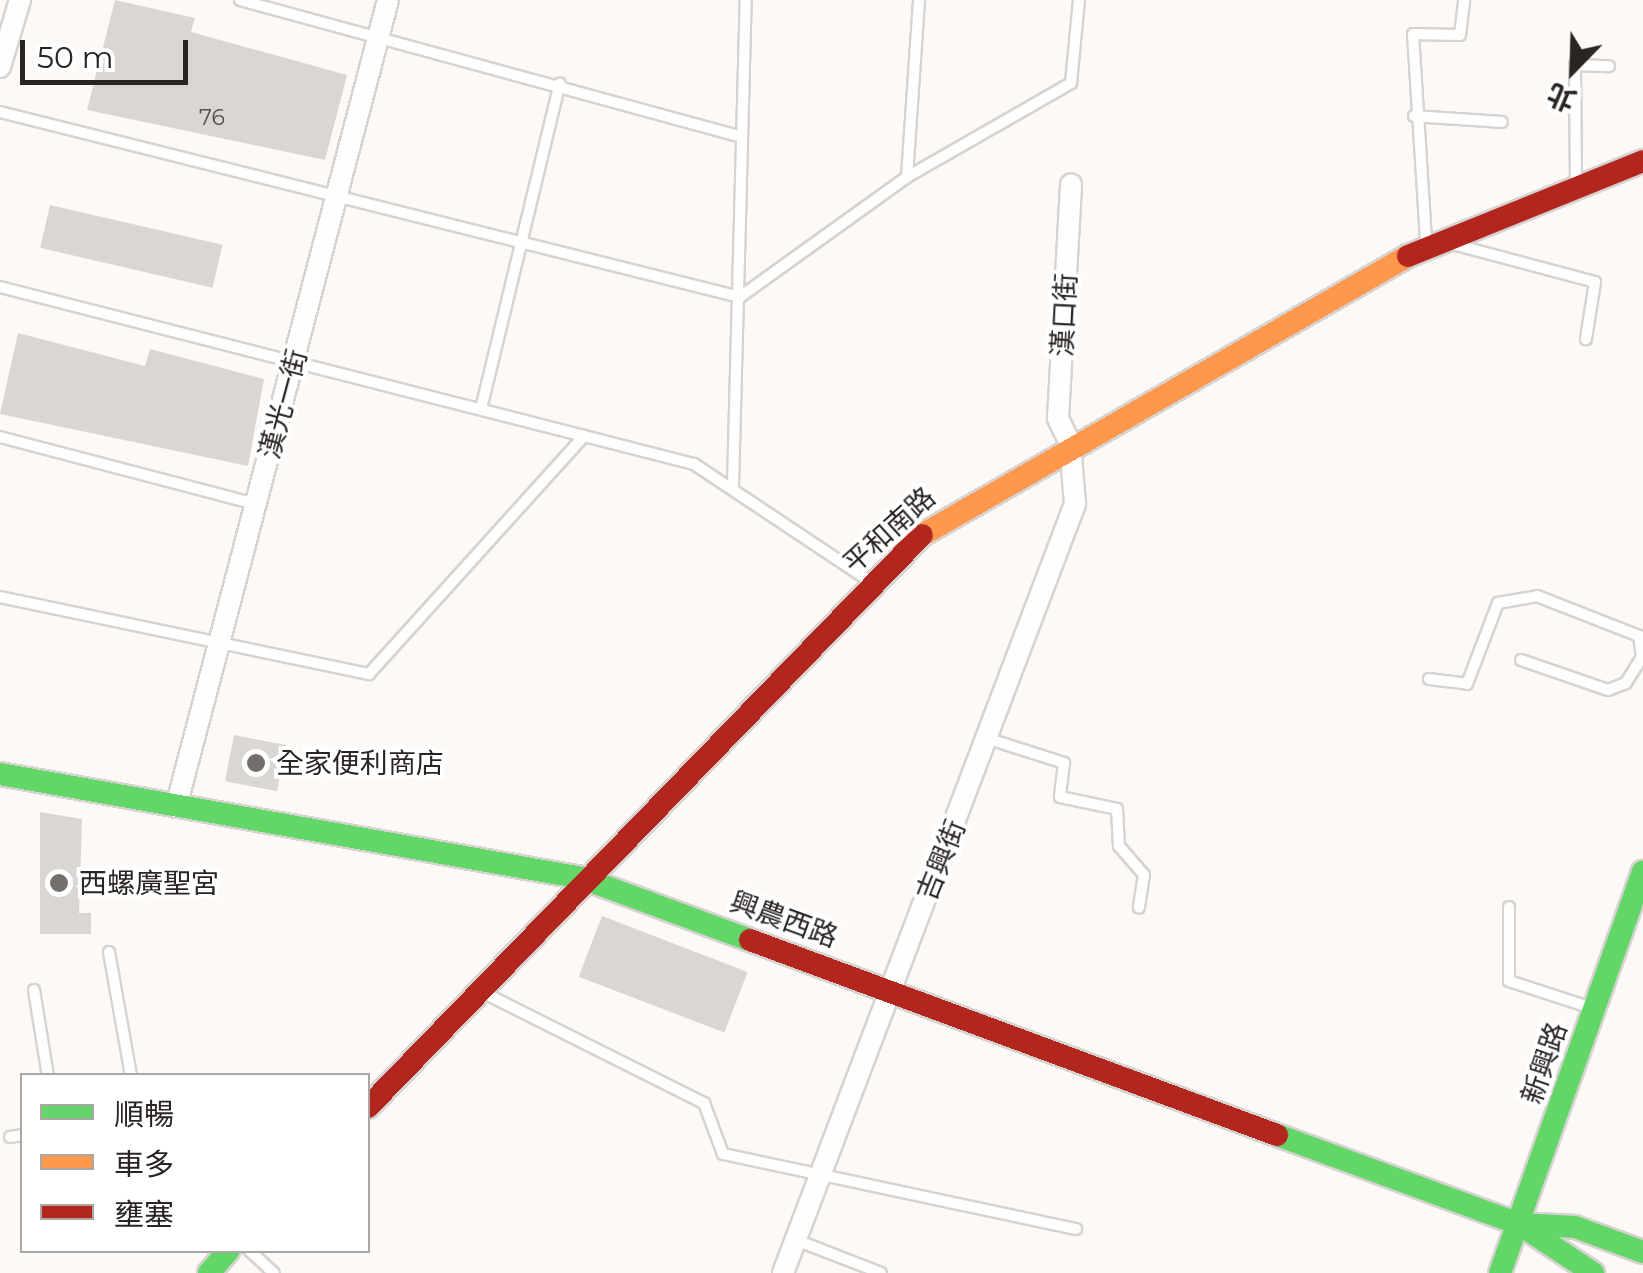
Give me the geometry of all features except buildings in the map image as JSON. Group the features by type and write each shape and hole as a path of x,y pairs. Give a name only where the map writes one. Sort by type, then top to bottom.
{"main road":[{"name":"平和南路","path":"370,1105 582,878 935,521 1434,243 1576,184 1643,161"},
{"name":"興農西路","path":"0,774 582,878 1519,1224 1593,1273"},
{"name":"新興路","path":"1500,1273 1643,872"},
{"name":"興農西路","path":"1519,1224 1576,1226 1643,1252"},
{"path":"208,1273 227,1253"}],"street":[{"path":"0,67 20,0"},
{"name":"漢光一街","path":"176,808 388,0"},
{"name":"漢口街","path":"1070,443 1058,418 1071,184"},
{"name":"吉興街","path":"783,1273 989,739 1075,504 1070,443"}],"lane":[{"path":"240,0 560,83 742,136"},
{"path":"733,485 746,0"},
{"path":"907,178 919,0"},
{"path":"0,112 518,245 740,297 907,178 1071,83 1079,0"},
{"path":"1464,0 1460,35 1413,34 1414,116 1434,243 1595,282 1586,339"},
{"path":"1576,184 1575,65 1609,66"},
{"path":"480,409 560,83"},
{"path":"1414,116 1502,122"},
{"path":"0,287 694,464 733,485 872,582"},
{"path":"0,596 369,674 584,436"},
{"path":"0,437 256,504"},
{"path":"1429,679 1466,684 1498,603 1537,596 1638,636 1643,657 1626,682 1608,690 1521,660"},
{"path":"989,739 1064,763 1060,797 1116,809 1119,846 1144,875 1138,908"},
{"path":"1508,907 1509,981 1595,1009"},
{"path":"109,952 130,1073"},
{"path":"34,990 48,1073"},
{"path":"481,990 704,1103 723,1154 817,1178 1076,1229"},
{"path":"795,1240 881,1273"},
{"path":"252,1253 274,1273"}],"traffic: fast":[{"path":"0,774 582,878 750,940"},
{"path":"1500,1273 1643,872"},
{"path":"1277,1135 1519,1224 1575,1227 1643,1252"},
{"path":"1519,1224 1593,1273"},
{"path":"209,1273 226,1253"}],"traffic: slow":[{"path":"922,535 1408,256"}],"traffic: jam":[{"path":"1408,256 1643,161"},
{"path":"370,1105 922,535"},
{"path":"750,940 1277,1135"}],"place":[{"name":"全家便利商店","path":"256,763"},
{"name":"西螺廣聖宮","path":"59,883"}]}
